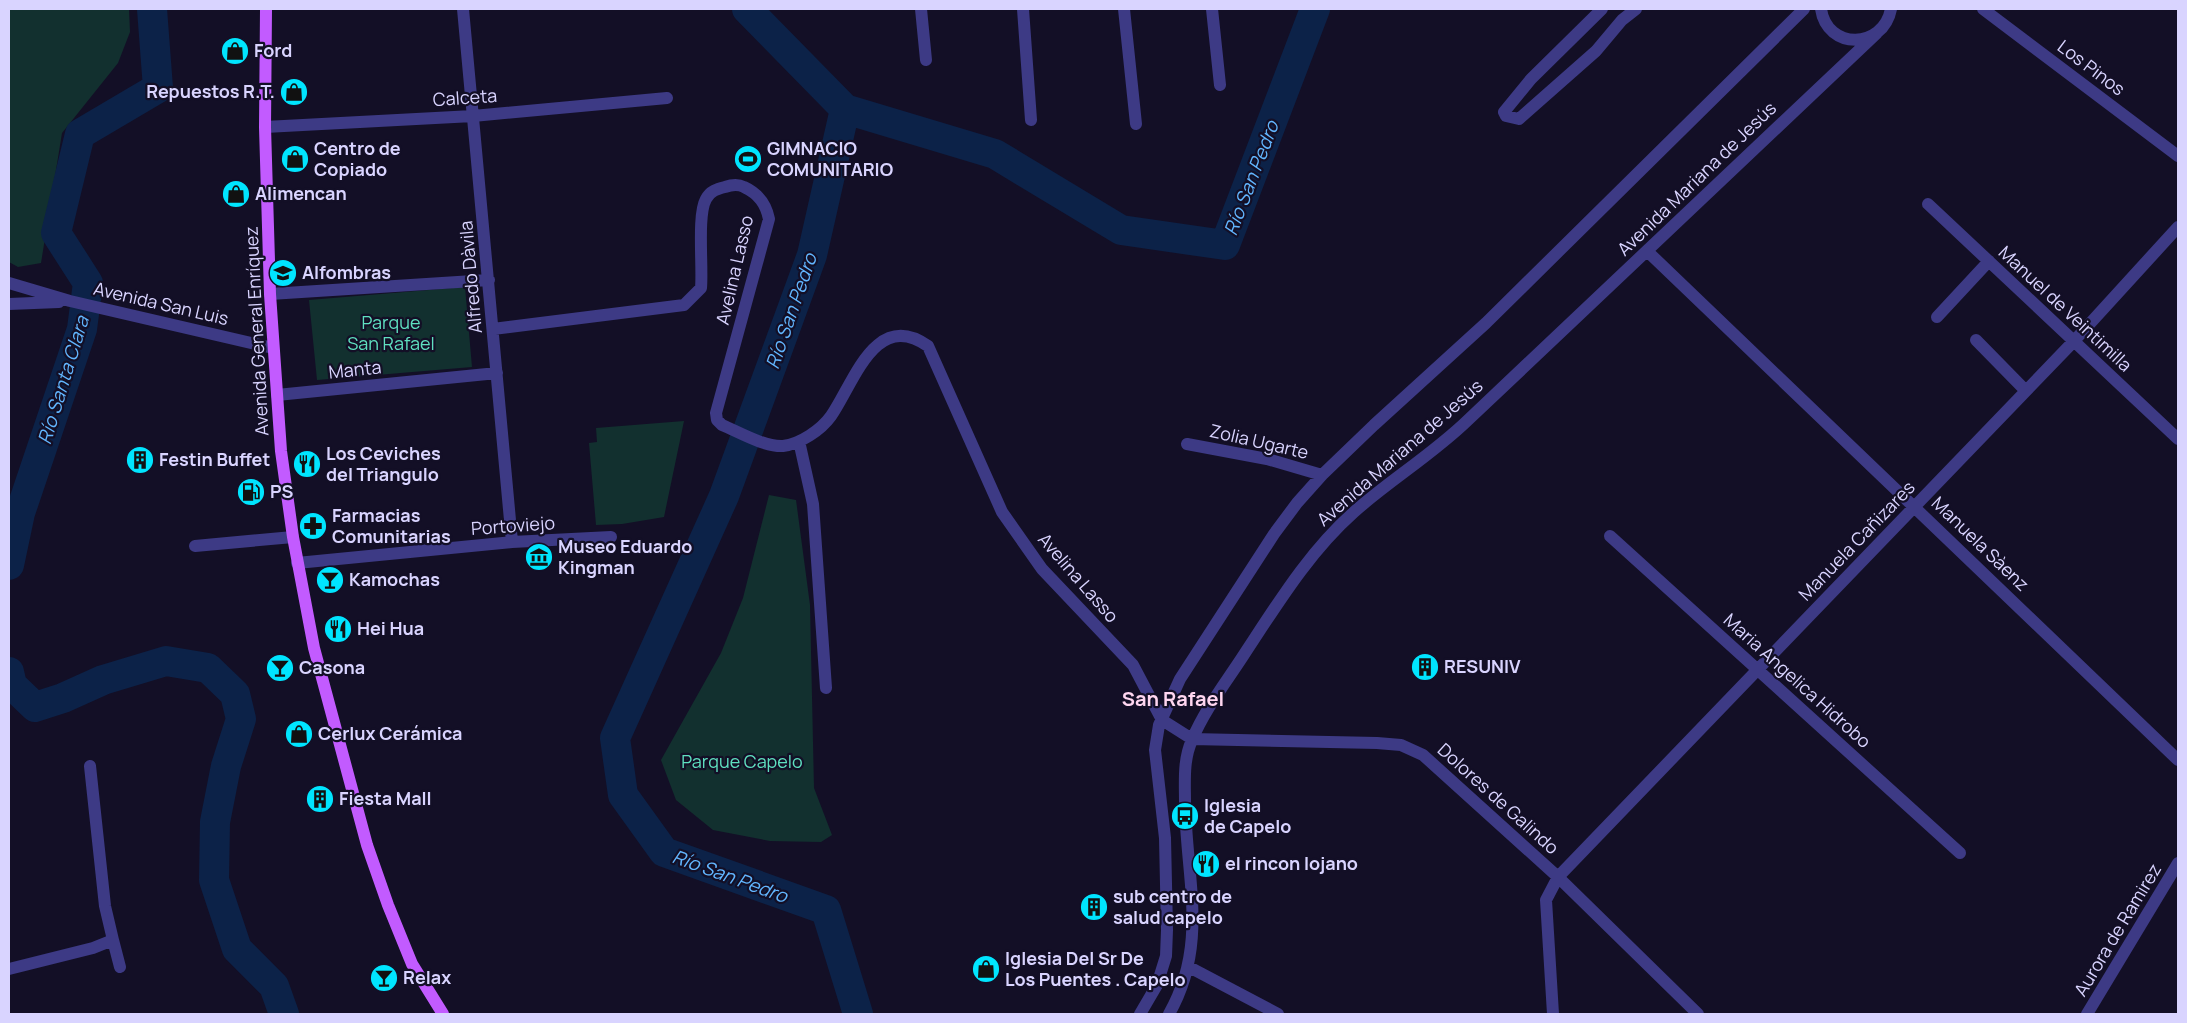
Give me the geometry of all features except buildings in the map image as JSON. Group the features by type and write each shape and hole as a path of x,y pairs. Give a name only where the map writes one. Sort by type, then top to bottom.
{"main road":[{"name":"Avenida General Enríquez","path":"266,9 265,127 273,348 297,563 314,648 367,845 412,964 443,1014"}],"street":[{"name":"Alfredo Dàvila","path":"463,9 512,542"},
{"path":"921,9 926,60"},
{"path":"1023,9 1031,120"},
{"path":"1124,9 1136,124"},
{"path":"1212,9 1220,85"},
{"path":"1602,9 1531,78 1507,106 1504,112 1506,116 1519,120 1596,51 1622,20 1636,9"},
{"name":"Avenida Mariana de Jesús","path":"1140,1014 1157,985 1166,956 1165,838 1155,750 1162,720 1180,679 1274,534 1297,503 1322,475 1374,425 1486,324 1804,9"},
{"path":"1821,9 1828,27 1838,35 1850,40 1864,40 1880,31 1891,9"},
{"name":"Avenida Mariana de Jesús","path":"1169,1014 1189,967 1193,941 1184,769 1192,739 1214,699 1311,556 1337,527 1462,426 1901,9"},
{"name":"Los Pinos","path":"1983,9 2177,153"},
{"name":"Calceta","path":"265,127 473,116 667,98"},
{"name":"Avelina Lasso","path":"493,329 684,305 701,288 702,219 705,199 712,191 740,185 750,190 766,206 769,219 716,413 717,420 722,425 768,443 782,446 799,441 830,417 864,357 882,342 901,336 914,336 928,346 1002,512 1042,569 1133,665 1162,720"},
{"name":"Manuel de Veintimilla","path":"1928,204 2178,439"},
{"name":"Manuela Cañizares","path":"1553,1014 1546,900 1558,877 2074,341 2178,228"},
{"name":"Manuela Sàenz","path":"1647,250 1916,506 2178,760"},
{"path":"1937,317 1989,262"},
{"path":"270,294 489,280"},
{"name":"Avenida San Luis","path":"9,283 108,310 273,348"},
{"name":"Avenida San Luis","path":"9,304 72,301"},
{"path":"1976,340 2026,391"},
{"name":"Manta","path":"277,395 497,373"},
{"path":"799,441 813,504 826,688"},
{"name":"ZoIia Ugarte","path":"1187,444 1267,459 1322,475"},
{"name":"Maria Angelica Hidrobo","path":"1610,536 1960,853"},
{"path":"195,546 293,537"},
{"name":"Portoviejo","path":"297,563 512,542 611,537"},
{"path":"1162,720 1192,739"},
{"name":"Dolores de Galindo","path":"1192,739 1401,745 1423,755 1558,877 1698,1014"},
{"path":"90,766 105,906 120,967"},
{"name":"Aurora de Ramirez","path":"2088,1014 2178,863"},
{"path":"9,969 93,948 113,940"},
{"path":"1189,967 1278,1014"}],"green space":[{"path":"9,9 129,9 130,32 118,63 62,133 41,263 18,267 9,262"},
{"name":"Parque San Rafael","path":"465,287 472,367 317,380 309,300"},
{"path":"684,421 664,517 622,524 596,525 589,443 597,442 596,428"},
{"name":"Parque Capelo","path":"769,495 796,500 810,605 814,788 832,835 821,842 770,841 713,830 676,800 661,760 721,653 743,598"}],"waterway":[{"name":"Río Santa Clara","path":"9,565 20,513 82,329 88,283 56,233 80,134 158,88 152,9"},
{"path":"747,9 845,109"},
{"name":"Río San Pedro","path":"858,1014 826,910 664,852 623,795 615,738 724,496 812,255 845,109 995,154 1121,230 1225,245 1315,9"},
{"name":"Río Santa Clara","path":"9,672 12,685 35,707 63,698 103,680 166,661 208,668 235,694 241,719 226,766 215,822 214,880 237,949 274,986 284,1014"}],"place":[{"name":"Ford","path":"235,51"},
{"name":"Repuestos R.T.","path":"294,92"},
{"name":"Centro de Copiado","path":"295,159"},
{"name":"GIMNACIO COMUNITARIO","path":"748,159"},
{"name":"Alimencan","path":"236,194"},
{"name":"Alfombras","path":"283,273"},
{"name":"Festin Buffet","path":"140,460"},
{"name":"Los Ceviches del Triangulo","path":"307,464"},
{"name":"PS","path":"251,492"},
{"name":"Farmacias Comunitarias","path":"313,526"},
{"name":"Museo Eduardo Kingman","path":"539,557"},
{"name":"Kamochas","path":"330,580"},
{"name":"Hei Hua","path":"338,629"},
{"name":"RESUNIV","path":"1425,667"},
{"name":"Casona","path":"280,668"},
{"name":"Cerlux Cerámica","path":"299,734"},
{"name":"Fiesta Mall","path":"320,799"},
{"name":"Iglesia de Capelo","path":"1185,816"},
{"name":"el rincon lojano","path":"1206,864"},
{"name":"sub centro de salud capelo","path":"1094,907"},
{"name":"Iglesia Del Sr De Los Puentes . Capelo","path":"986,969"},
{"name":"Relax","path":"384,978"}],"district":[{"name":"San Rafael","path":"1173,699"}]}
